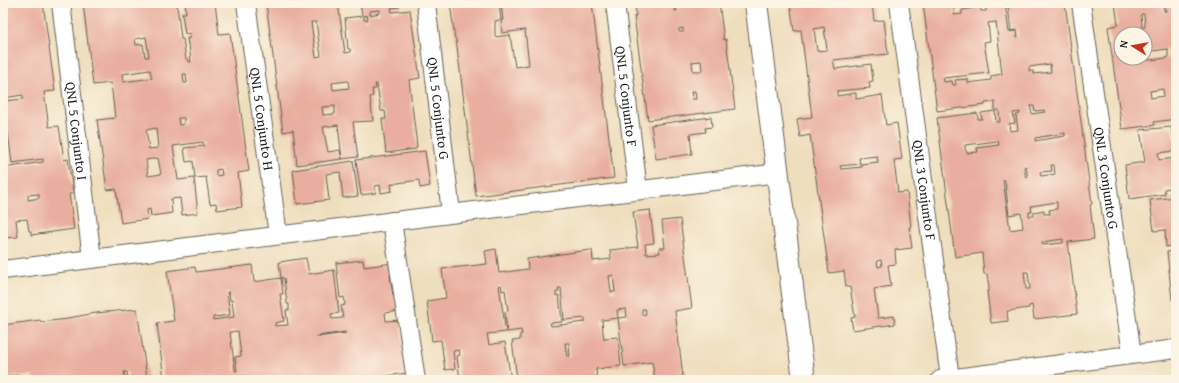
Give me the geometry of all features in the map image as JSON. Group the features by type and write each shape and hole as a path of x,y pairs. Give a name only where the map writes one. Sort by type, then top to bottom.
{"street":[{"name":"QNL 5 Conjunto I","path":"61,3 92,259"},
{"name":"QNL 5 Conjunto H","path":"246,3 278,235"},
{"name":"QNL 5 Conjunto G","path":"426,3 450,213"},
{"name":"QNL 5 Conjunto F","path":"615,3 638,190"},
{"path":"756,3 804,380"},
{"name":"QNL 3 Conjunto F","path":"899,3 945,379"},
{"name":"QNL 3 Conjunto G","path":"1080,3 1132,354"},
{"path":"3,270 778,172"},
{"path":"392,221 416,380"},
{"path":"945,379 1176,349"}],"building":[{"path":"3,3 43,3 55,91 44,92 49,127 59,126 64,160 68,159 73,193 69,194 74,229 31,235 27,219 16,220 18,237 3,238 3,187 8,186 7,178 3,179 3,168 43,162 43,159 12,163 8,132 3,133 3,127 6,127 3,101 23,99 23,95 3,98 3,45 6,44 6,42 3,42","holes":["39,194 39,198 28,200 28,195"]},
{"path":"83,3 184,3 177,5 181,39 183,39 186,59 191,62 187,38 190,38 190,33 185,34 182,13 186,13 185,4 215,3 219,34 230,33 249,171 238,173 242,207 217,210 216,203 210,204 206,177 195,178 193,161 186,162 184,148 204,146 203,142 173,146 178,180 194,178 198,213 182,215 180,198 171,199 172,213 151,216 150,209 147,210 148,219 121,223 116,189 107,190 97,120 115,118 111,83 93,85","holes":["146,37 149,57 145,57 143,44 136,45 135,39","150,70 152,78 123,82 122,74","183,74 186,74 187,83 184,83","178,118 184,118 184,124 179,125","156,128 158,148 149,149 146,130","158,158 161,174 148,176 146,160","221,169 222,175 216,176 216,170"]},
{"path":"266,3 338,3 345,53 351,52 350,49 348,49 345,18 362,16 360,3 399,3 400,7 391,8 392,12 410,10 420,78 409,80 417,146 416,149 386,153 382,119 386,119 385,111 381,111 377,84 375,84 376,89 372,89 373,96 370,97 373,121 353,122 358,157 297,165 293,130 283,132","holes":["380,10 380,13 370,15 370,11","367,15 368,20 364,20 364,16","311,22 316,22 321,56 316,57","348,81 349,88 333,90 332,83","335,106 335,114 323,115 322,107","338,125 342,159 340,150 328,152 323,127"]},
{"path":"450,3 499,3 501,20 495,21 495,37 510,35 515,67 529,65 525,30 502,33 501,21 503,20 501,3 592,3 614,178 476,196"},
{"path":"635,3 675,3 675,11 677,11 676,3 719,3 724,40 726,39 735,109 648,120 634,16 636,16","holes":["683,28 683,32 679,32 679,29","701,61 702,71 693,71 692,62","695,91 696,99 692,99 691,92"]},
{"path":"790,3 872,3 874,21 884,20 888,54 833,60 835,69 871,64 873,81 869,82 870,88 837,91 837,96 856,93 856,99 882,95 886,125 897,123 902,159 894,160 898,193 907,192 912,248 895,250 896,264 888,265 891,286 874,289 878,318 894,316 895,324 853,330 851,318 855,317 850,287 846,287 844,271 829,273 810,135 800,137 797,119 812,117 801,30 794,31","holes":["824,27 827,50 817,51 814,29","877,156 878,162 861,164 862,167 841,169 840,166 860,164 859,158","881,260 882,266 878,267 877,261"]},
{"path":"923,3 973,3 954,7 954,15 962,14 962,10 980,7 981,11 986,11 986,6 982,7 981,3 1005,3 1009,32 1015,31 1016,37 1018,37 1017,30 1011,31 1008,7 1041,3 1065,3 1092,204 1090,205 1094,239 1068,242 1077,314 1034,319 1032,305 1029,306 1029,308 1007,311 1008,321 991,323 987,291 989,291 989,287 987,274 984,274 982,253 955,257 937,118 977,113 978,119 982,119 981,113 995,111 996,122 1000,122 999,110 995,110 995,102 985,103 985,105 937,111","holes":["996,22 1002,74 991,76 991,80 968,83 968,79 955,80 956,85 953,85 952,81 944,82 943,78 989,73 984,42 990,41 988,23","1050,64 1051,72 1034,74 1033,71 1029,71 1029,67","1030,106 1034,106 1035,111 1044,110 1045,112 1032,114","1020,112 1020,114 1016,115 1018,130 1010,131 1009,124 1015,123 1013,113","1065,133 1065,136 1035,141 1035,138","998,141 999,145 977,148 978,152 967,153 965,145","1051,165 1054,165 1055,174 1041,176 1040,172 1052,171","1026,166 1028,177 1026,178 1024,167","1003,180 1005,180 1009,215 1021,213 1023,228 1010,230","1057,202 1057,209 1049,210 1050,214 1044,214 1044,210 1034,212 1034,216 1029,216 1029,212 1032,212 1031,206","1063,239 1063,243 1043,245 1042,242","1024,272 1028,272 1030,289 1026,289"]},
{"path":"1115,3 1163,3 1164,11 1166,11 1165,3 1176,3 1176,119 1154,122 1155,125 1122,129 1113,66 1153,66 1153,60 1168,58 1168,49 1153,51 1153,26 1145,26 1144,14 1141,14 1142,26 1113,26 1118,25","holes":["1163,89 1164,96 1151,98 1150,91"]},
{"path":"1113,26 1113,63 1108,27"},
{"path":"711,117 712,127 705,128 706,132 690,134 692,154 656,159 651,125"},
{"path":"1171,127 1173,136 1176,136 1176,193 1172,193 1171,188 1164,189 1165,194 1129,199 1125,165 1145,162 1140,130","holes":["1174,151 1175,158 1159,160 1158,153"]},
{"path":"425,151 430,186 420,188 419,180 391,184 392,191 381,193 380,185 375,186 376,193 361,195 356,160"},
{"path":"353,161 358,196 343,198 340,172 326,174 329,200 297,204 293,170"},
{"path":"1176,197 1176,245 1166,247 1165,230 1154,231 1150,200"},
{"path":"650,210 654,243 645,244 646,254 660,253 659,248 665,248 662,221 680,219 692,308 675,311 683,377 655,380 652,362 624,366 618,318 602,320 604,339 618,337 621,366 596,369 597,379 591,380 513,380 517,378 512,341 520,340 520,334 522,334 521,330 507,332 505,312 508,311 505,290 502,291 501,285 499,286 506,332 487,334 489,345 505,342 511,380 460,380 457,356 460,355 459,350 453,351 455,369 445,370 441,340 432,341 427,301 446,298 442,269 487,264 485,251 496,249 499,273 528,269 527,259 582,251 592,250 593,261 611,259 610,250 638,247 633,212","holes":["613,275 615,292 611,292 609,276","558,288 561,288 564,320 585,318 585,322 551,326 550,323 562,322 559,295 556,296 556,292 559,292","626,309 627,317 618,318 617,310","642,309 645,309 646,314 642,315","565,343 569,343 570,356 567,356"]},
{"path":"1176,251 1176,299 1172,300 1167,252"},
{"path":"306,258 309,274 334,270 339,313 331,314 332,319 343,318 341,306 345,305 344,297 340,298 336,263 363,260 364,267 393,263 394,274 390,275 393,296 397,295 399,311 385,313 386,321 400,320 407,373 379,377 379,380 164,380 157,323 174,321 167,271 195,267 196,272 252,265 254,282 281,278 279,262","holes":["281,278 284,278 287,304 289,304 289,310 286,310 288,325 275,326 275,323 284,321 280,294 283,294","227,292 229,292 230,300 232,300 234,317 213,320 213,317 230,315","238,331 241,356 235,357 237,371 235,371 230,332","345,332 346,333 317,337"]},
{"path":"137,309 147,378 128,380 127,372 124,372 125,380 30,380 34,379 33,375 20,377 20,380 3,380 3,325 40,320 41,322 68,319 96,313","holes":["19,375 20,377 6,379 5,377"]}]}
